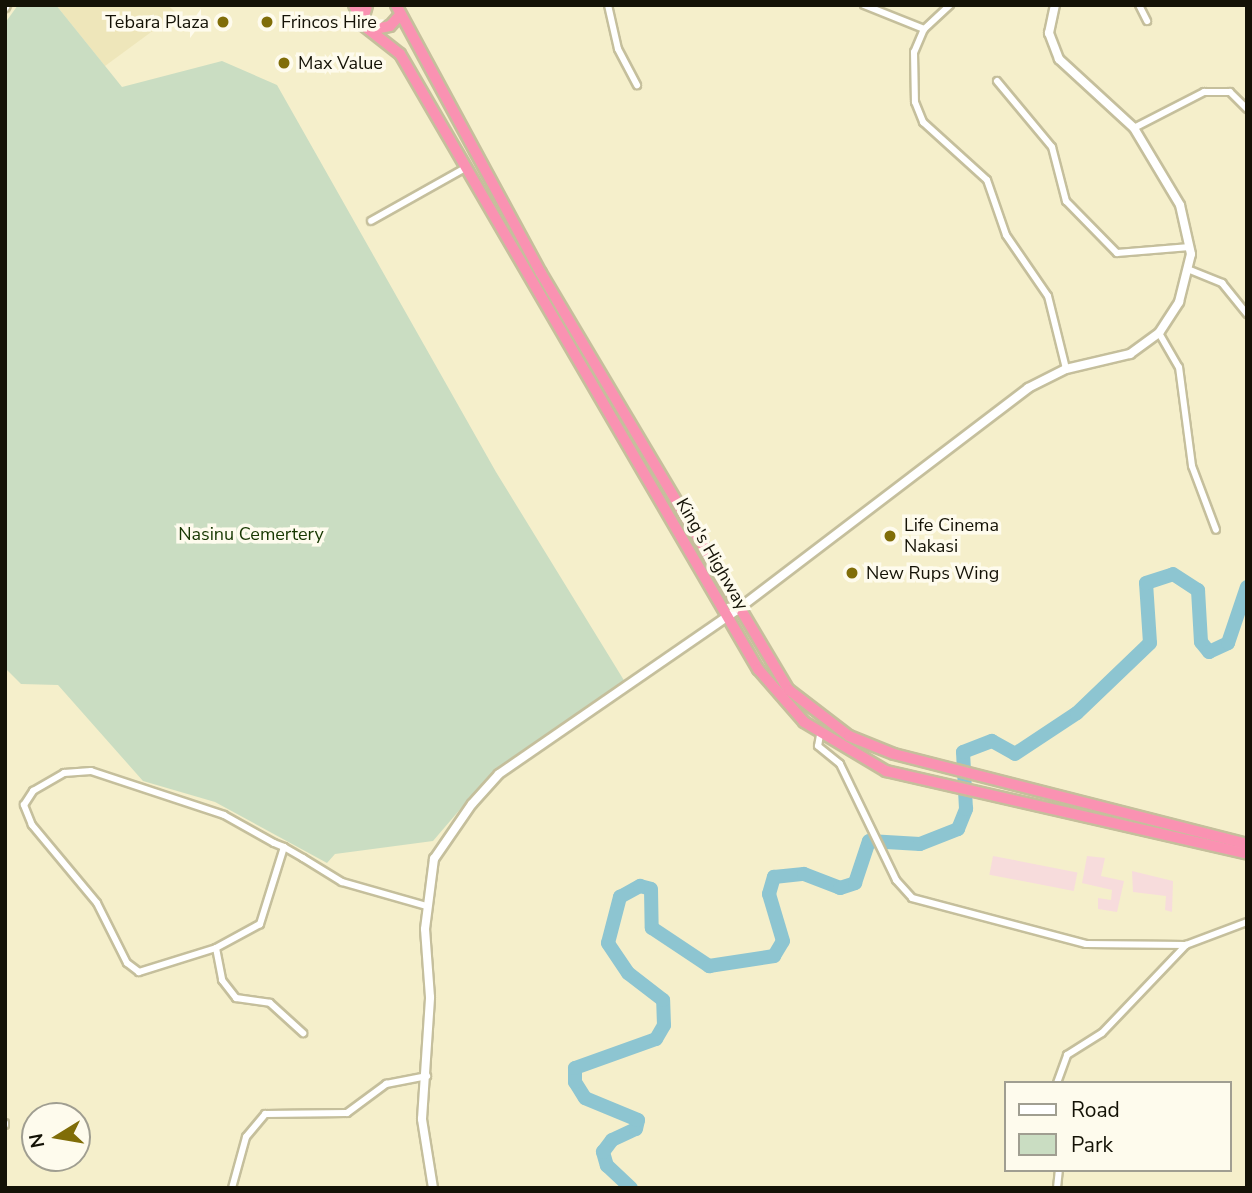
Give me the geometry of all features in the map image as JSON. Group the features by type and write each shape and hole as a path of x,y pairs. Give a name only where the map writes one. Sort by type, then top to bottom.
{"highway":[{"name":"King's Highway","path":"354,5 366,27 400,54 470,166 732,613 789,690 813,713 871,745 1247,844"},
{"path":"368,5 366,27 390,26 400,9"},
{"name":"King's Highway","path":"400,9 732,613 758,669 820,735 886,771 944,788 1247,854"}],"street":[{"path":"608,5 618,49 637,85"},
{"path":"864,5 924,29"},
{"path":"950,5 924,29 912,66 920,117 988,180 1006,235 1045,289 1066,369"},
{"path":"1139,5 1147,21"},
{"path":"433,1188 423,1144 427,1076 427,906 434,859 448,834 499,774 732,613 1028,388 1066,369 1130,354 1159,333 1190,270 1190,247 1180,205 1134,128 1059,60 1049,33 1051,7"},
{"path":"997,81 1052,147 1066,201 1117,253 1190,247"},
{"path":"1134,128 1204,92 1230,92 1247,109"},
{"path":"371,221 470,166"},
{"path":"1190,270 1222,283 1247,314"},
{"path":"1159,333 1179,367 1192,466 1216,530"},
{"path":"820,735 818,746 836,757 904,892 928,905 1086,944 1186,945 1247,922"},
{"path":"284,847 260,924 216,948 149,971 133,969 97,903 32,824 25,800 76,768 202,807 284,847 342,882 427,906"},
{"path":"1058,1081 1067,1055 1102,1033 1186,945"},
{"path":"216,948 222,980 236,998 270,1003 303,1033"},
{"path":"232,1188 246,1137 265,1114 347,1113 386,1084 427,1076"}],"shaded area":[{"path":"56,5 167,5 177,13 105,66"},
{"path":"993,856 1077,872 1074,891 989,875"},
{"path":"1087,856 1105,858 1101,876 1124,881 1117,912 1098,909 1098,898 1111,900 1112,890 1082,883"},
{"path":"1132,871 1173,881 1172,912 1165,910 1166,896 1133,892"}],"green space":[{"name":"Nasinu Cemertery","path":"18,5 56,5 122,87 222,61 277,85 496,472 625,682 486,779 433,841 335,854 327,863 215,802 143,781 58,685 21,684 5,668 5,23"}],"waterway":[{"path":"631,1188 607,1166 603,1152 612,1140 636,1129 638,1120 585,1098 575,1082 575,1068 656,1039 664,1025 663,1000 628,973 608,943 620,897 640,886 651,889 652,928 709,966 774,956 783,941 769,894 774,877 804,874 840,888 855,883 869,841 920,844 958,829 966,809 963,752 992,741 1015,754 1077,713 1150,643 1146,583 1173,574 1198,590 1201,642 1209,652 1228,643 1247,587"}],"place":[{"name":"Tebara Plaza","path":"223,22"},
{"name":"Frincos Hire","path":"267,22"},
{"name":"Max Value","path":"284,63"},
{"name":"Life Cinema Nakasi","path":"890,536"},
{"name":"New Rups Wing","path":"852,573"}]}
